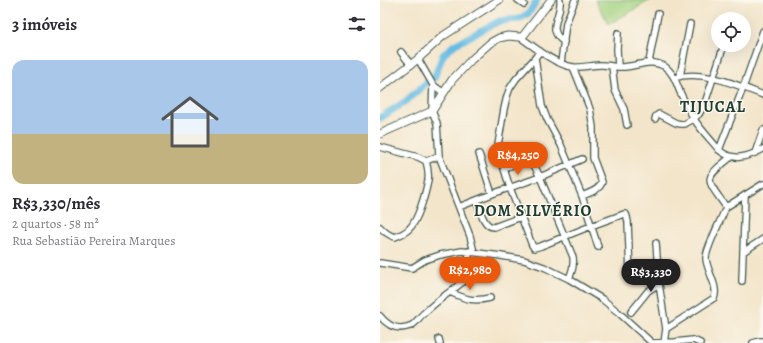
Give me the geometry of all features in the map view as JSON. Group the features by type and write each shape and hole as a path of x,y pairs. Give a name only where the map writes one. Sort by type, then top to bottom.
{"main road":[{"path":"380,88 411,65 444,36 499,0"},
{"path":"380,134 432,111 452,80 471,60 490,43 499,38 508,36 520,37 526,34 551,0"}],"street":[{"path":"518,0 524,4"},
{"path":"560,0 561,6 554,26 556,33 564,42"},
{"path":"561,63 566,23 575,0"},
{"path":"649,62 658,14"},
{"path":"690,24 677,77 680,92 694,118 719,150 731,157 740,157 763,149"},
{"path":"719,150 763,31"},
{"path":"618,33 615,67 615,90 624,109 626,125"},
{"path":"520,37 561,63 573,67 601,65 615,67 634,66 649,62 664,66 677,77 713,77 763,95"},
{"path":"540,51 510,88 507,96 498,145 510,188 533,247 541,246 624,214 627,215 628,222 630,274"},
{"path":"401,52 411,65"},
{"path":"655,119 657,114 659,114 676,123 684,124 699,114 705,103 722,52"},
{"path":"535,58 542,106 561,145 582,196 598,247"},
{"path":"418,59 433,84 444,93"},
{"path":"573,67 592,113 594,127 592,145 593,158 602,182 602,185 599,188 582,196"},
{"path":"380,316 384,322 392,327 399,328 414,324 423,314 466,278 468,270 471,251 470,236 460,207 450,187 440,156 437,123 432,111 433,84"},
{"path":"755,153 763,130"},
{"path":"380,147 418,157 426,161 440,156"},
{"path":"478,154 492,194"},
{"path":"726,207 713,189 710,179 714,171 731,157"},
{"path":"504,169 526,158 530,159 534,164 564,237 571,250 574,264 569,279"},
{"path":"460,207 540,177 582,159"},
{"path":"380,227 384,232 395,237 408,231 412,227 425,194 428,180 426,161"},
{"path":"666,329 714,298 716,291 707,265 706,254 726,207 763,184"},
{"path":"742,281 745,195"},
{"path":"477,200 486,223 491,227 498,226 521,217"},
{"path":"743,252 763,238"},
{"path":"656,243 659,284 666,329 664,343"},
{"path":"380,262 412,268 425,260 440,255 462,251 471,251 524,260 544,267 569,279 609,304 652,343 693,340 700,343"},
{"path":"631,312 648,291 659,284"},
{"path":"450,292 467,300 490,298"},
{"path":"753,343 762,341"}],"green space":[{"path":"595,0 651,0 609,24"}],"waterway":[{"path":"380,118 406,101 434,78 443,55 454,45 499,21 519,19 529,13 537,0"}],"district":[{"name":"TIJUCAL","path":"713,107"},
{"name":"DOM SILVÉRIO","path":"533,211"}]}
